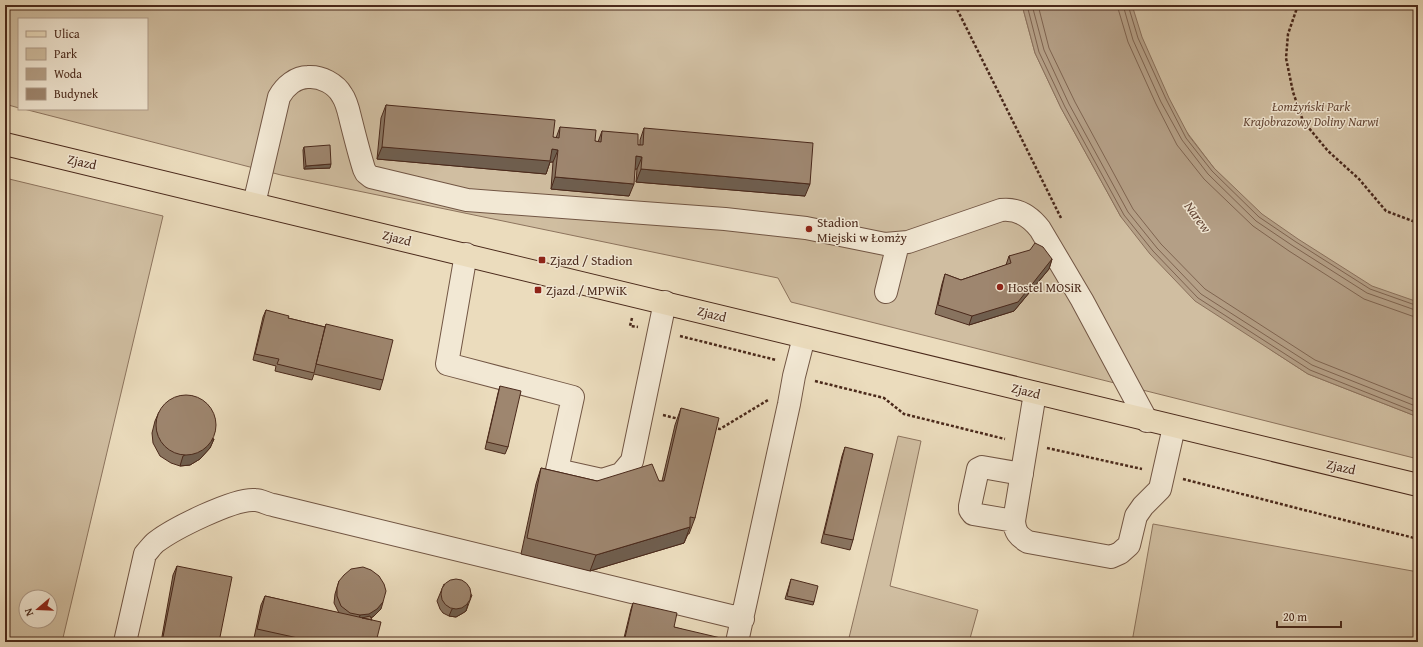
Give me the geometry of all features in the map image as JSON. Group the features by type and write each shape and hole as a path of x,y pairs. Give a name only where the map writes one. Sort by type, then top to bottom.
{"main road":[{"name":"Zjazd","path":"5,144 665,302 1147,421 1418,485"}],"lane":[{"path":"254,204 279,96 284,88 292,83 306,77 312,77 328,82 342,94 348,110 363,165 366,173 371,177 466,200 725,219 806,228 885,244 898,244 919,239 1001,210 1013,210 1025,214 1034,221 1040,229 1082,300 1147,421"},
{"path":"886,292 898,244"},
{"path":"466,254 447,364 573,397 557,470 602,480 621,474 632,461 665,302"},
{"path":"737,642 794,376 804,337"},
{"path":"1035,393 1014,521 1015,529 1019,536 1028,542 1111,557 1120,553 1129,545 1136,516 1143,506 1160,489 1174,427"},
{"path":"1014,521 973,514 970,510 970,506 978,469 982,467 1022,474"},
{"path":"125,642 145,554 155,543 175,530 218,509 236,503 254,500 743,619"}],"path":[{"path":"955,5 1063,222"},
{"path":"1298,5 1288,34 1286,58 1293,92 1303,121 1328,151 1359,179 1386,211 1418,223"},
{"path":"636,296 630,326 659,331 778,361 784,365 784,373 884,398 904,414 1027,444 1164,474 1418,539"},
{"path":"706,426 720,429 769,399 789,404"},
{"path":"642,410 685,421"}],"green space":[{"name":"Stadion Miejski w Łomży","path":"5,5 1022,5 1035,53 1061,108 1121,217 1271,350 1308,374 1418,417 1418,459 791,302 778,278 281,175 28,110 148,110 148,18 18,18 18,108 5,104"},
{"name":"Łomżyński Park Krajobrazowy Doliny Narwi","path":"1121,5 1418,5 1418,325 1256,216 1230,184 1214,168 1170,110"},
{"path":"5,178 163,216 62,642 5,642"},
{"path":"898,436 921,441 890,586 978,610 969,642 848,642"},
{"path":"1153,524 1418,572 1418,642 1132,642"}],"water":[{"name":"Narew","path":"1022,5 1132,5 1142,37 1169,98 1189,136 1214,168 1262,214 1298,239 1372,286 1418,302 1418,417 1308,374 1195,301 1150,254 1121,217 1061,108 1035,53"}],"building":[{"path":"386,105 555,120 553,137 559,138 560,127 596,130 595,141 601,142 602,131 638,134 638,145 643,145 644,128 813,143 810,184 641,169 642,157 636,156 634,184 555,177 558,150 552,149 550,161 382,147"},
{"path":"330,145 331,164 306,166 304,147"},
{"name":"Hostel MOSiR","path":"1035,243 1043,247 1052,259 1018,302 972,316 938,305 945,274 961,280 1011,263 1009,256 1030,250"},
{"path":"266,310 289,316 288,318 325,327 314,373 277,364 279,359 255,354"},
{"path":"326,324 393,340 383,380 316,364"},
{"path":"500,386 521,391 508,447 487,442"},
{"path":"180,395 192,395 208,403 214,413 216,425 214,437 208,447 192,455 180,455 164,447 156,431 156,419 164,403"},
{"path":"681,408 719,418 695,518 690,517 690,527 596,555 527,538 541,468 597,481 652,464 659,481 664,481"},
{"path":"845,447 873,454 853,540 824,534"},
{"path":"177,566 232,577 219,642 162,642"},
{"path":"363,567 371,570 379,576 386,591 383,602 377,609 369,614 360,615 350,613 341,606 337,596 337,588 339,581 351,569"},
{"path":"456,579 467,583 471,594 467,605 456,609 445,605 441,594 445,583"},
{"path":"791,579 818,586 814,602 787,596"},
{"path":"265,596 381,622 376,642 316,642 257,629"},
{"path":"633,603 677,613 674,627 725,639 725,642 624,642"},
{"path":"370,616 372,620 362,618"}],"place":[{"name":"Stadion Miejski w Łomży","path":"809,229"},
{"name":"Zjazd / Stadion","path":"542,260"},
{"name":"Hostel MOSiR","path":"1000,287"},
{"name":"Zjazd / MPWiK","path":"538,290"}]}
